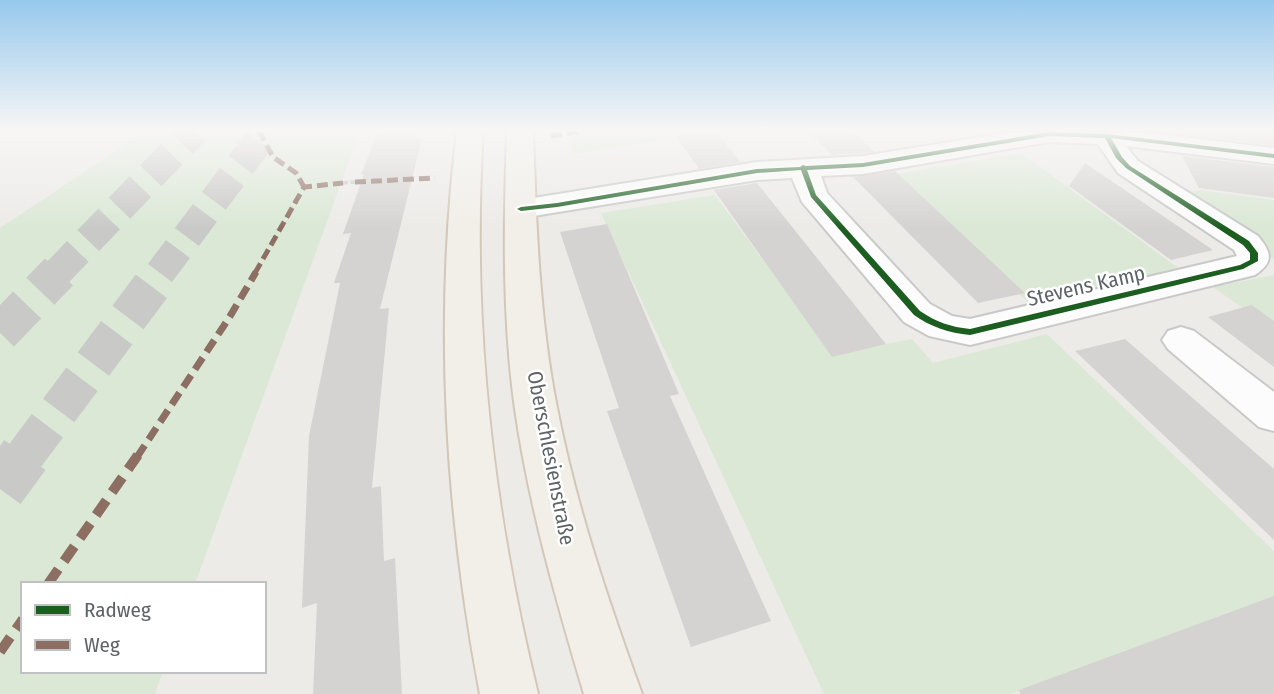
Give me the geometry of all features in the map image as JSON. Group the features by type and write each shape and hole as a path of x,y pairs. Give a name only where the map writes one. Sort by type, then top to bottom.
{"main road":[{"path":"468,163 461,294 468,415 480,537 509,694"},
{"name":"Oberschlesienstraße","path":"520,163 522,267 536,407 566,538 613,694"}],"street":[{"path":"521,209 757,172 873,163"},
{"name":"Stevens Kamp","path":"803,167 813,196 917,313 932,324 950,330 970,332 1243,267 1254,261 1254,253 1246,243 1124,163"},
{"path":"1181,340 1274,415"}],"path":[{"path":"343,183 355,182"}],"green space":[{"path":"97,163 348,163 196,582 21,582 21,673 162,673 155,694 0,694 0,228"},
{"path":"959,163 1035,163 1181,270 1030,304 896,174"},
{"path":"1201,190 1274,200 1274,259 1178,193"},
{"path":"715,195 832,354 912,339 933,363 1047,334 1274,551 1274,618 1271,615 1010,694 824,694 601,213"},
{"path":"1274,275 1274,330 1213,287"}],"building":[{"path":"365,163 416,163 380,309 389,308 372,488 381,486 384,561 395,558 402,694 313,694 317,603 302,608 309,436 340,283 334,283 351,233 343,234 364,174 361,175"},
{"path":"695,163 732,163 699,169"},
{"path":"1086,163 1213,250 1171,260 1069,186"},
{"path":"1186,163 1244,163 1274,167 1274,198 1199,188"},
{"path":"895,171 1025,293 978,303 853,177"},
{"path":"757,183 886,344 832,357 714,190"},
{"path":"607,224 679,394 670,396 771,621 691,647 607,411 619,408 560,232"},
{"path":"1252,305 1274,321 1274,367 1208,317"},
{"path":"1125,339 1274,469 1274,540 1075,351"},
{"path":"1274,596 1274,694 1020,694 1019,690"}],"tunnel":[{"path":"57,273 163,163"},
{"path":"160,273 242,163"},
{"path":"0,333 59,272"},
{"path":"24,457 162,272"},
{"path":"0,489 25,455"}],"marked path":[{"path":"282,163 296,173 304,187"},
{"path":"355,182 435,178"},
{"path":"49,582 156,430 229,318 304,187 343,183"},
{"path":"0,652 21,622"}],"cycle path":[{"path":"521,209 757,171 873,163"},
{"path":"803,167 813,196 917,313 942,327 970,332 1243,267 1254,261 1254,253 1246,243 1124,163"}]}
